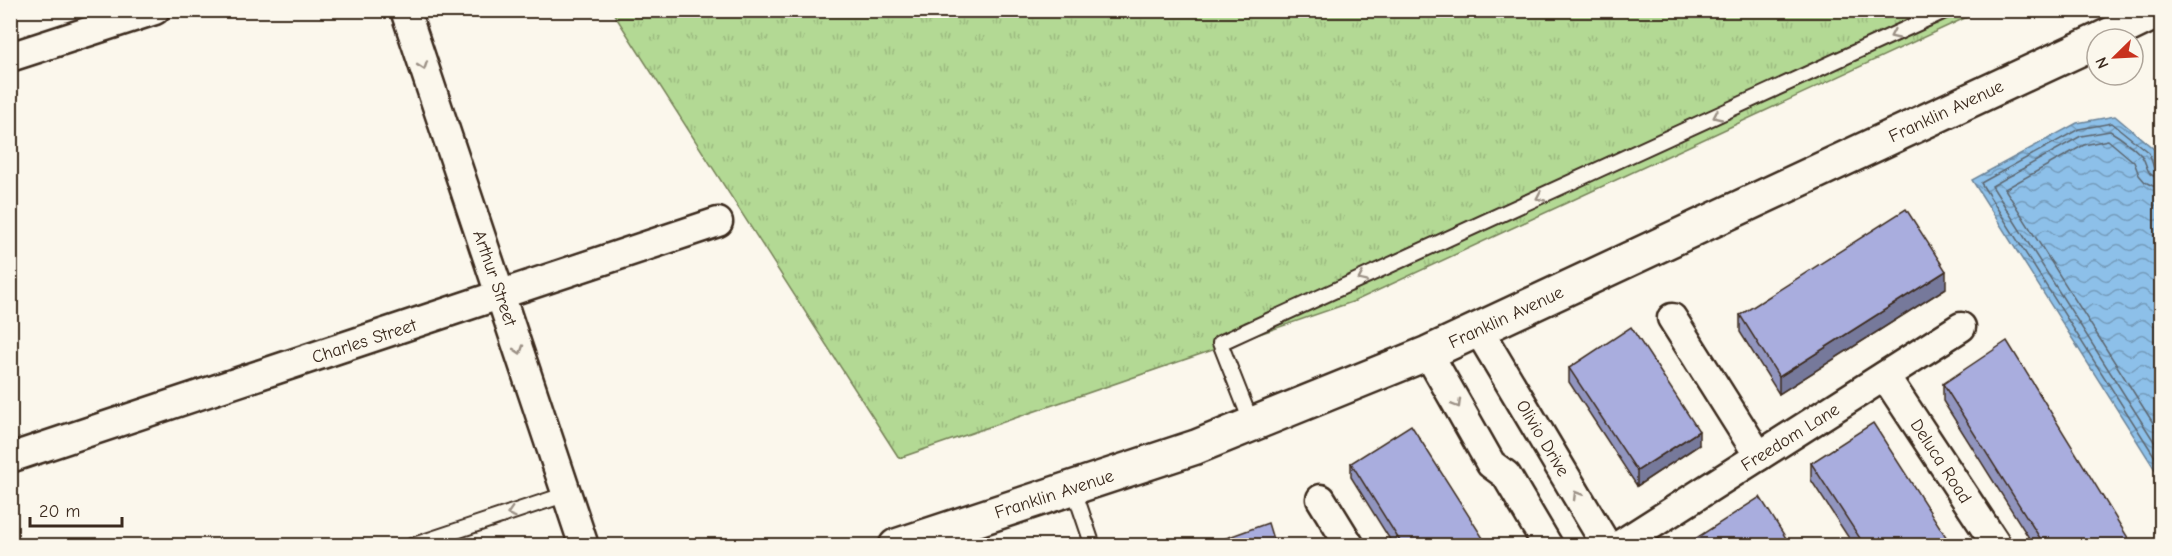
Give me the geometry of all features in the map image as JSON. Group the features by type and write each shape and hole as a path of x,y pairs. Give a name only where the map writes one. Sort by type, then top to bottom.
{"main road":[{"name":"Franklin Avenue","path":"2130,27 2156,16"},
{"name":"Franklin Avenue","path":"896,546 1196,447 1428,354 2085,47"}],"street":[{"path":"10,57 155,10"},
{"name":"Arthur Street","path":"405,10 584,546"},
{"name":"Charles Street","path":"10,458 718,222"},
{"path":"1672,318 1759,456"},
{"name":"Freedom Lane","path":"1618,546 1961,327"},
{"name":"Olivio Drive","path":"1479,331 1607,546"},
{"path":"1428,354 1491,464 1506,476 1548,546"},
{"name":"Deluca Road","path":"1885,376 1997,546"},
{"path":"1491,464 1492,486 1529,546"},
{"path":"1321,499 1350,546"}],"lane":[{"path":"1252,424 1220,343 1947,10"},
{"path":"1073,487 1093,546"},
{"path":"416,545 567,494"}],"green space":[{"path":"612,11 1980,11 1355,301 899,458"}],"water":[{"path":"2115,116 2155,150 2161,176 2161,479 1972,180 2077,123"}],"building":[{"path":"1906,209 1946,271 1779,377 1740,315"},
{"path":"1631,327 1699,431 1637,471 1569,368"},
{"path":"2007,341 2133,546 2045,546 1943,384"},
{"path":"1873,423 1952,546 1865,546 1811,463"},
{"path":"1411,425 1488,546 1403,546 1351,463"},
{"path":"1760,497 1791,546 1684,546"},
{"path":"1268,523 1275,546 1204,546"}]}
